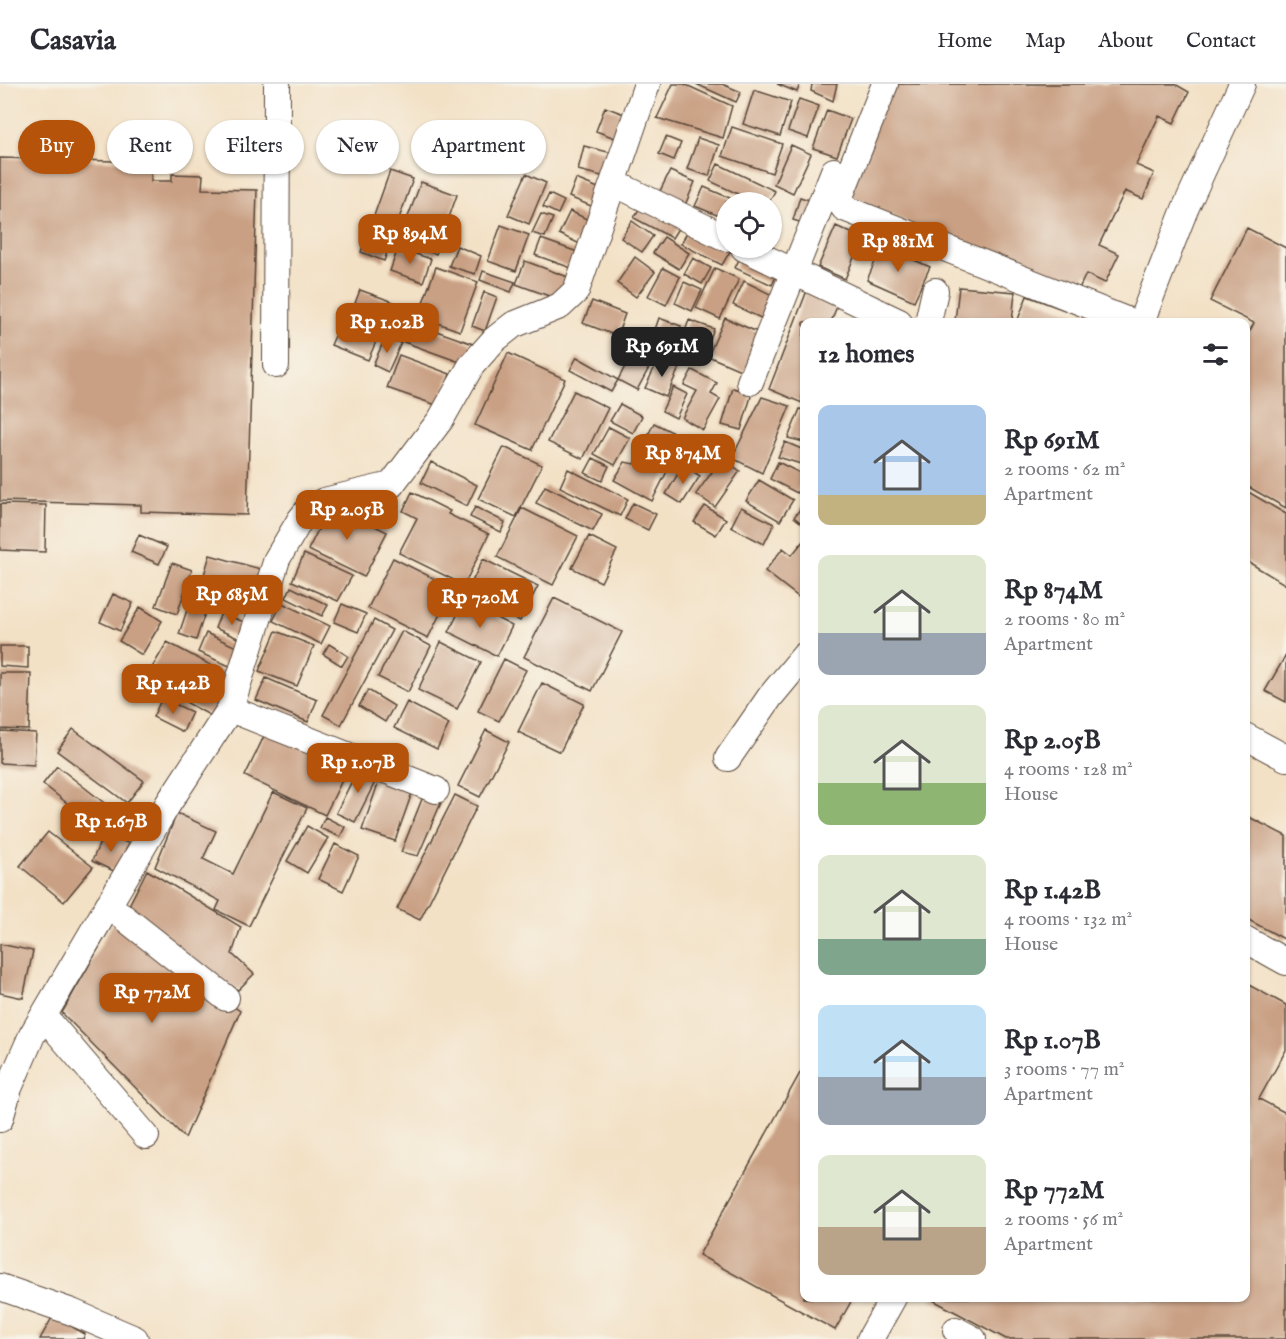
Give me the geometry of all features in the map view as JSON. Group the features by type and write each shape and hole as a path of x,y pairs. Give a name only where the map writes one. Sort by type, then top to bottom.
{"street":[{"path":"276,364 277,84"},
{"path":"0,1119 21,1057 44,1016 168,804 230,710 277,559 300,520 308,510 324,501 391,486 403,473 441,419 471,366 494,340 513,325 560,306 572,295 584,272 647,84"},
{"path":"750,382 867,84"},
{"path":"885,84 839,199 844,208 1121,318"},
{"path":"1144,318 1185,209 1242,84"},
{"path":"614,183 716,233"},
{"path":"764,258 890,318"},
{"path":"929,318 935,291"},
{"path":"728,758 770,697 800,661"},
{"path":"230,710 436,790"},
{"path":"1250,739 1286,758"},
{"path":"108,904 226,998"},
{"path":"1250,942 1286,962"},
{"path":"44,1016 146,1137"},
{"path":"0,1287 72,1312 135,1339"},
{"path":"870,1339 891,1302"}],"building":[{"path":"673,84 684,84 732,106 723,138 657,118"},
{"path":"696,84 722,84 741,92 736,102"},
{"path":"777,84 800,84 797,92"},
{"path":"812,84 837,84 833,101 811,91"},
{"path":"892,84 1175,84 1189,92 1174,123 1159,116 1136,165 1154,173 1143,199 1125,191 1099,245 1119,254 1105,283 1086,274 1074,299 847,195"},
{"path":"754,90 791,102 780,136 743,124"},
{"path":"799,99 819,106 808,138 788,131"},
{"path":"605,107 632,117 623,141 596,131"},
{"path":"827,110 851,119 837,156 813,148"},
{"path":"732,127 782,144 772,173 722,156"},
{"path":"666,137 681,143 674,160 659,154"},
{"path":"698,138 719,145 709,176 687,169"},
{"path":"791,145 811,154 793,193 774,184"},
{"path":"584,146 620,155 613,179 578,170"},
{"path":"0,158 18,158 18,174 95,174 95,161 107,161 107,174 151,174 151,181 172,181 172,174 203,175 202,189 257,190 247,515 141,512 141,505 0,501"},
{"path":"718,164 775,191 734,192 710,181"},
{"path":"670,171 695,182 685,205 659,193"},
{"path":"389,174 399,174 413,179 384,261 361,252"},
{"path":"526,174 546,183 529,224 508,215"},
{"path":"576,179 608,192 601,210 569,197"},
{"path":"421,182 457,195 436,254 399,241"},
{"path":"704,187 716,192 716,215 695,206"},
{"path":"549,194 564,201 558,214 543,207"},
{"path":"800,197 818,203 812,226 793,220"},
{"path":"643,202 682,222 672,238 634,218"},
{"path":"570,211 595,223 584,246 559,234"},
{"path":"541,214 553,218 545,237 532,233"},
{"path":"632,221 653,236 642,252 621,238"},
{"path":"501,225 529,235 516,271 488,261"},
{"path":"691,225 716,239 716,258 726,258 722,265 681,244"},
{"path":"836,226 862,238 845,279 818,267"},
{"path":"1247,228 1286,248 1286,508 1250,488 1250,331 1254,323 1250,321 1250,318 1244,318 1210,301"},
{"path":"664,237 689,253 679,269 653,253"},
{"path":"541,239 583,254 577,270 535,255"},
{"path":"457,246 481,256 475,274 449,266"},
{"path":"882,246 930,267 914,301 867,280"},
{"path":"398,248 431,259 423,282 390,271"},
{"path":"635,257 655,272 636,297 617,283"},
{"path":"693,258 711,268 702,284 684,274"},
{"path":"740,258 759,258 780,267 772,285 735,268"},
{"path":"525,261 568,277 560,300 516,284"},
{"path":"436,267 478,282 460,331 418,316"},
{"path":"663,268 680,277 666,305 648,296"},
{"path":"715,268 739,279 720,319 696,308"},
{"path":"483,271 515,282 511,292 480,280"},
{"path":"744,281 778,298 767,321 733,305"},
{"path":"684,282 702,290 692,311 675,303"},
{"path":"959,287 1015,292 1012,318 955,318"},
{"path":"808,288 840,298 832,318 800,318 800,402 769,389"},
{"path":"360,290 402,305 396,321 354,306"},
{"path":"484,292 497,297 485,331 472,326"},
{"path":"1027,296 1086,318 1019,318"},
{"path":"592,301 625,314 617,336 583,323"},
{"path":"345,313 382,328 368,360 331,345"},
{"path":"659,318 681,326 671,351 650,344"},
{"path":"725,318 762,334 745,372 708,356"},
{"path":"689,320 714,329 700,366 676,357"},
{"path":"411,322 476,345 468,365 404,342"},
{"path":"386,336 401,343 388,372 373,365"},
{"path":"508,353 565,379 532,450 475,425"},
{"path":"632,353 651,364 637,390 618,380"},
{"path":"399,355 450,374 439,406 387,388"},
{"path":"577,357 618,380 611,392 570,370"},
{"path":"659,358 679,368 666,397 645,388"},
{"path":"692,370 717,383 711,394 720,399 703,430 682,418 697,391 684,385"},
{"path":"673,387 687,394 676,418 662,411"},
{"path":"733,388 752,393 741,430 722,425"},
{"path":"574,391 608,408 583,459 548,442"},
{"path":"762,397 790,406 762,473 732,458"},
{"path":"620,404 642,416 633,433 610,421"},
{"path":"800,409 800,441 788,438"},
{"path":"654,423 684,438 652,501 614,480 625,462 634,464"},
{"path":"609,427 630,438 615,465 594,454"},
{"path":"785,442 800,448 800,464 778,457"},
{"path":"504,447 542,465 516,517 478,499"},
{"path":"593,458 609,466 602,481 585,473"},
{"path":"722,458 740,471 715,507 696,494"},
{"path":"431,462 477,485 467,506 421,483"},
{"path":"778,462 800,473 800,485 797,493 770,479"},
{"path":"683,465 700,476 682,504 666,494"},
{"path":"568,469 628,499 620,516 560,487"},
{"path":"759,480 793,500 780,521 746,501"},
{"path":"545,486 602,514 593,531 536,503"},
{"path":"412,492 450,511 448,514 489,534 464,585 399,553 417,518 403,511"},
{"path":"1250,493 1286,514 1286,585 1250,563"},
{"path":"633,503 656,514 648,530 625,519"},
{"path":"0,504 46,505 45,552 0,550"},
{"path":"331,504 387,532 364,577 308,550"},
{"path":"705,506 726,519 716,535 694,522"},
{"path":"475,507 505,522 501,532 470,517"},
{"path":"741,507 774,524 764,544 731,527"},
{"path":"522,508 578,536 553,585 497,557"},
{"path":"800,509 800,522 794,517"},
{"path":"139,535 167,547 159,564 131,552"},
{"path":"589,536 617,550 601,582 572,568"},
{"path":"800,545 800,598 765,571 783,548 792,555"},
{"path":"304,554 352,576 338,601 292,581"},
{"path":"210,555 264,570 251,614 197,598"},
{"path":"393,558 453,588 428,638 368,608"},
{"path":"483,559 538,586 520,621 466,594"},
{"path":"172,563 192,570 177,614 156,606"},
{"path":"291,587 328,605 322,616 286,598"},
{"path":"113,594 133,603 120,631 100,622"},
{"path":"554,598 622,632 592,691 524,657"},
{"path":"464,601 512,626 497,656 449,632"},
{"path":"282,603 330,626 321,644 273,621"},
{"path":"189,604 206,610 196,640 179,634"},
{"path":"342,604 366,614 358,632 334,622"},
{"path":"140,607 162,621 142,655 119,641"},
{"path":"221,613 249,624 242,640 215,628"},
{"path":"374,620 392,630 341,725 323,715"},
{"path":"276,631 314,646 297,686 259,671"},
{"path":"402,631 431,646 408,692 378,677"},
{"path":"206,633 243,650 234,668 198,652"},
{"path":"167,642 235,678 213,717 145,680"},
{"path":"441,642 481,662 457,709 418,690"},
{"path":"329,644 348,656 342,666 323,654"},
{"path":"0,646 28,646 28,668 0,666"},
{"path":"1286,655 1286,702 1265,691"},
{"path":"504,659 526,670 499,721 478,711"},
{"path":"0,673 31,673 29,730 0,729"},
{"path":"266,678 317,700 308,722 256,700"},
{"path":"542,683 584,704 560,752 518,732"},
{"path":"368,690 394,706 385,722 359,706"},
{"path":"162,698 192,712 183,732 153,717"},
{"path":"407,702 449,724 437,749 394,728"},
{"path":"73,729 144,781 127,803 57,751"},
{"path":"267,730 348,768 325,815 245,776"},
{"path":"486,730 509,742 480,797 458,786"},
{"path":"0,731 36,733 34,765 0,763"},
{"path":"360,765 379,774 355,822 336,813"},
{"path":"57,766 112,809 97,827 43,784"},
{"path":"380,778 413,790 395,841 362,830"},
{"path":"426,789 444,796 418,856 401,852"},
{"path":"273,792 307,808 249,926 216,910 220,901 155,867 177,813 216,831 203,859 233,874"},
{"path":"455,795 477,806 420,920 397,909"},
{"path":"325,817 345,827 340,837 320,828"},
{"path":"1250,818 1286,836 1286,940 1250,921"},
{"path":"307,826 328,838 307,873 287,861"},
{"path":"48,832 93,867 64,902 20,866"},
{"path":"104,833 130,844 118,873 92,861"},
{"path":"335,844 359,856 343,891 318,879"},
{"path":"147,870 241,927 232,954 254,974 238,990 125,913"},
{"path":"113,923 240,1011 185,1138 62,1013"},
{"path":"0,944 33,951 23,998 0,993"},
{"path":"1250,986 1286,1005 1286,1050 1259,1099 1286,1113 1286,1339 1006,1339 937,1302 1250,1302"},
{"path":"800,1073 800,1302 851,1302 835,1330 699,1255"},
{"path":"53,1316 85,1334 83,1339 40,1339"}]}
